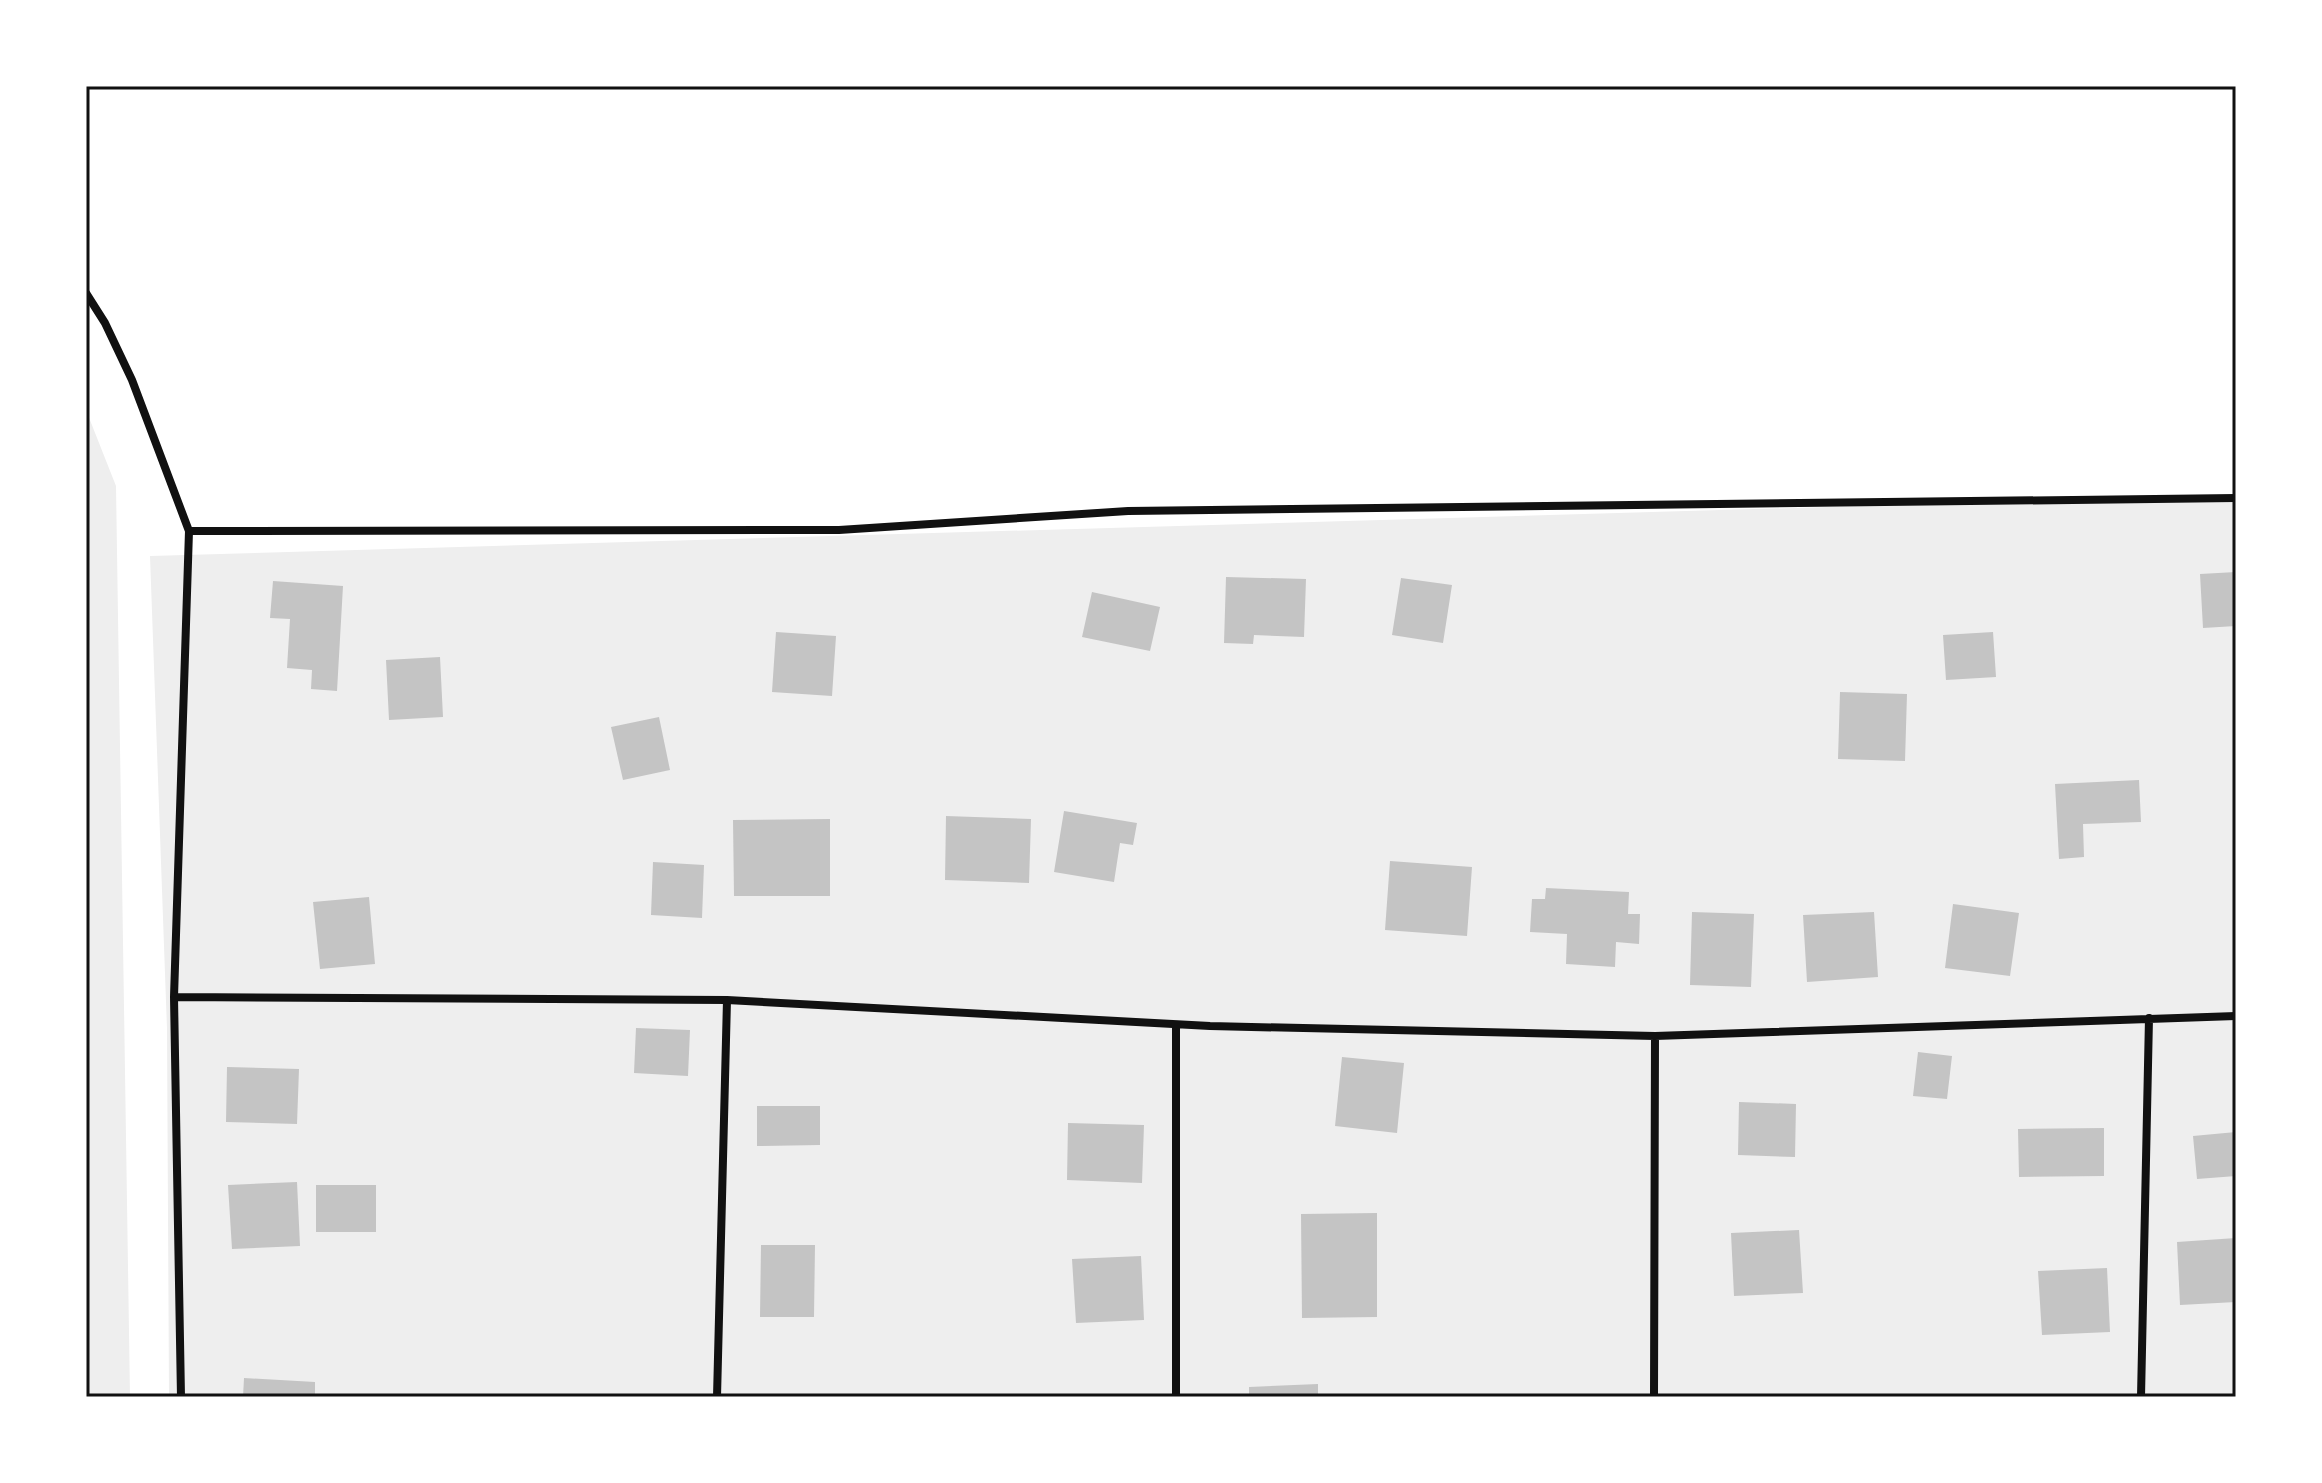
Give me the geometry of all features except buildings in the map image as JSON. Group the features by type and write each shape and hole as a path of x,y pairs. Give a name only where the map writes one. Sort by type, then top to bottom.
{"street":[{"path":"86,293 105,323 132,380 189,531 174,997 181,1397"},
{"path":"189,531 839,530 1128,511 2236,498"},
{"path":"174,997 727,1000 1176,1025 1655,1036 2236,1016"},
{"path":"717,1397 727,1000"},
{"path":"2141,1397 2149,1018"},
{"path":"1176,1025 1176,1397"},
{"path":"1654,1397 1655,1036"}],"shaded area":[{"path":"86,410 116,486 130,1397 86,1397"},
{"path":"2236,495 2236,1397 169,1397 167,1029 150,556"}]}
